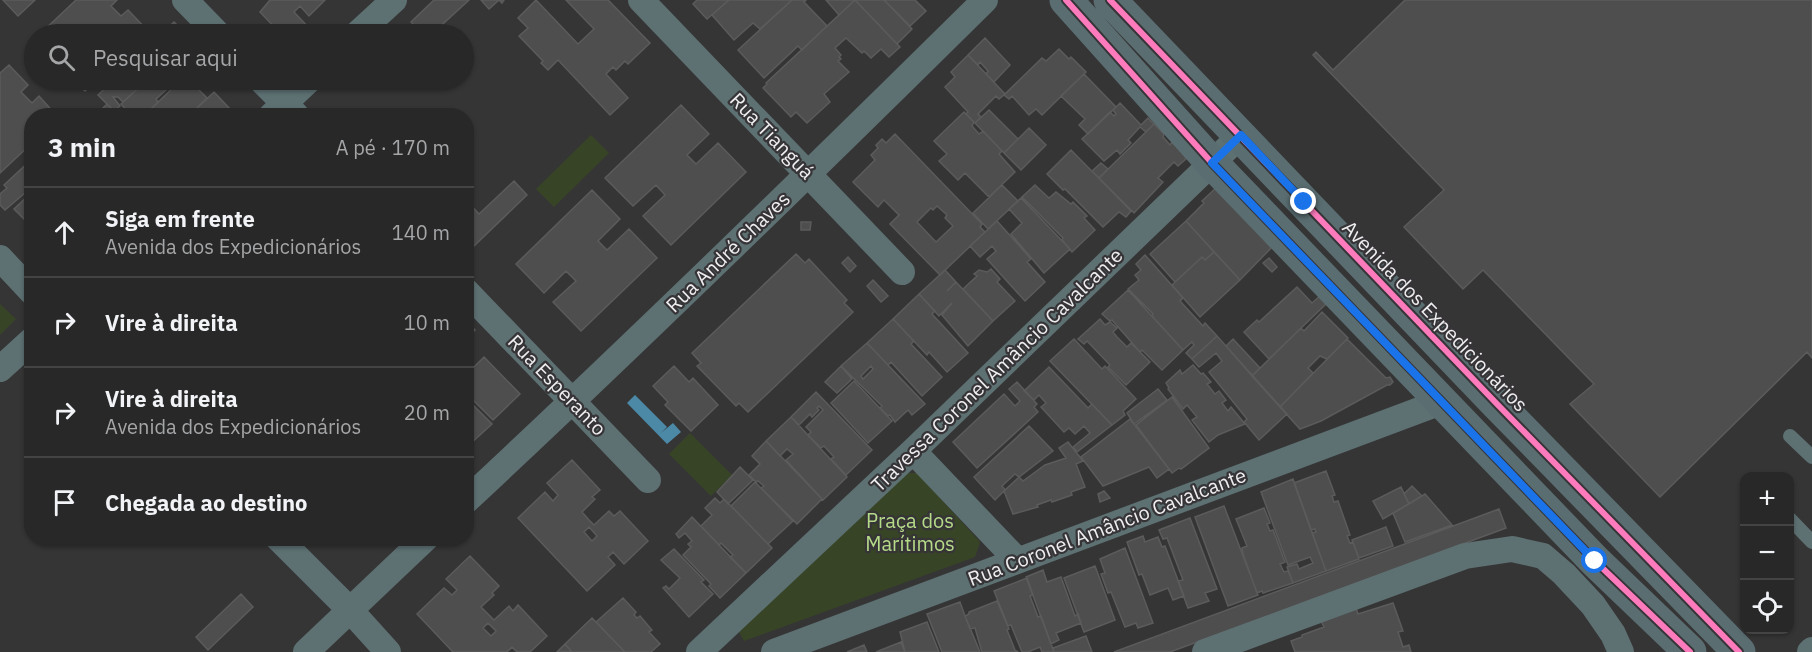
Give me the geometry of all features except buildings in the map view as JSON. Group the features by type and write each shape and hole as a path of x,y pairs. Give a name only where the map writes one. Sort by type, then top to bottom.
{"main road":[{"path":"1066,0 1212,163 1595,561 1690,652"},
{"name":"Avenida dos Expedicionários","path":"1110,0 1497,404 1739,652"}],"street":[{"path":"185,0 208,24"},
{"path":"368,24 394,0"},
{"name":"Rua Tianguá","path":"641,0 902,272"},
{"name":"Rua André Chaves","path":"474,494 573,401 986,0"},
{"path":"268,90 282,108"},
{"path":"286,108 301,90"},
{"name":"Travessa Coronel Amâncio Cavalcante","path":"699,652 913,451 1241,135"},
{"path":"0,258 24,283"},
{"name":"Rua Esperanto","path":"474,299 648,480"},
{"path":"0,369 24,347"},
{"name":"Rua Coronel Amâncio Cavalcante","path":"774,652 1441,402"},
{"path":"913,451 1017,560"},
{"path":"286,546 388,652"},
{"path":"306,652 418,546"},
{"path":"1205,652 1465,556 1512,549 1543,556 1564,574 1593,605 1613,634 1621,652"}],"lane":[{"path":"1790,436 1812,458"},
{"path":"1794,523 1812,542"}],"green space":[{"path":"591,135 609,153 554,207 536,189"},
{"path":"0,304 16,319 0,335"},
{"path":"690,433 732,475 711,496 669,454"},
{"name":"Praça dos Marítimos","path":"906,473 917,473 980,542 975,557 744,641 739,632"}],"water":[{"path":"635,395 667,427 661,433 673,423 681,432 667,444 627,403"}],"cycle path":[{"path":"1066,0 1212,163 1595,561 1690,652"},
{"path":"1110,0 1497,404 1739,652"}],"route":[{"path":"1304,202 1241,135 1212,163 1595,561"}]}
